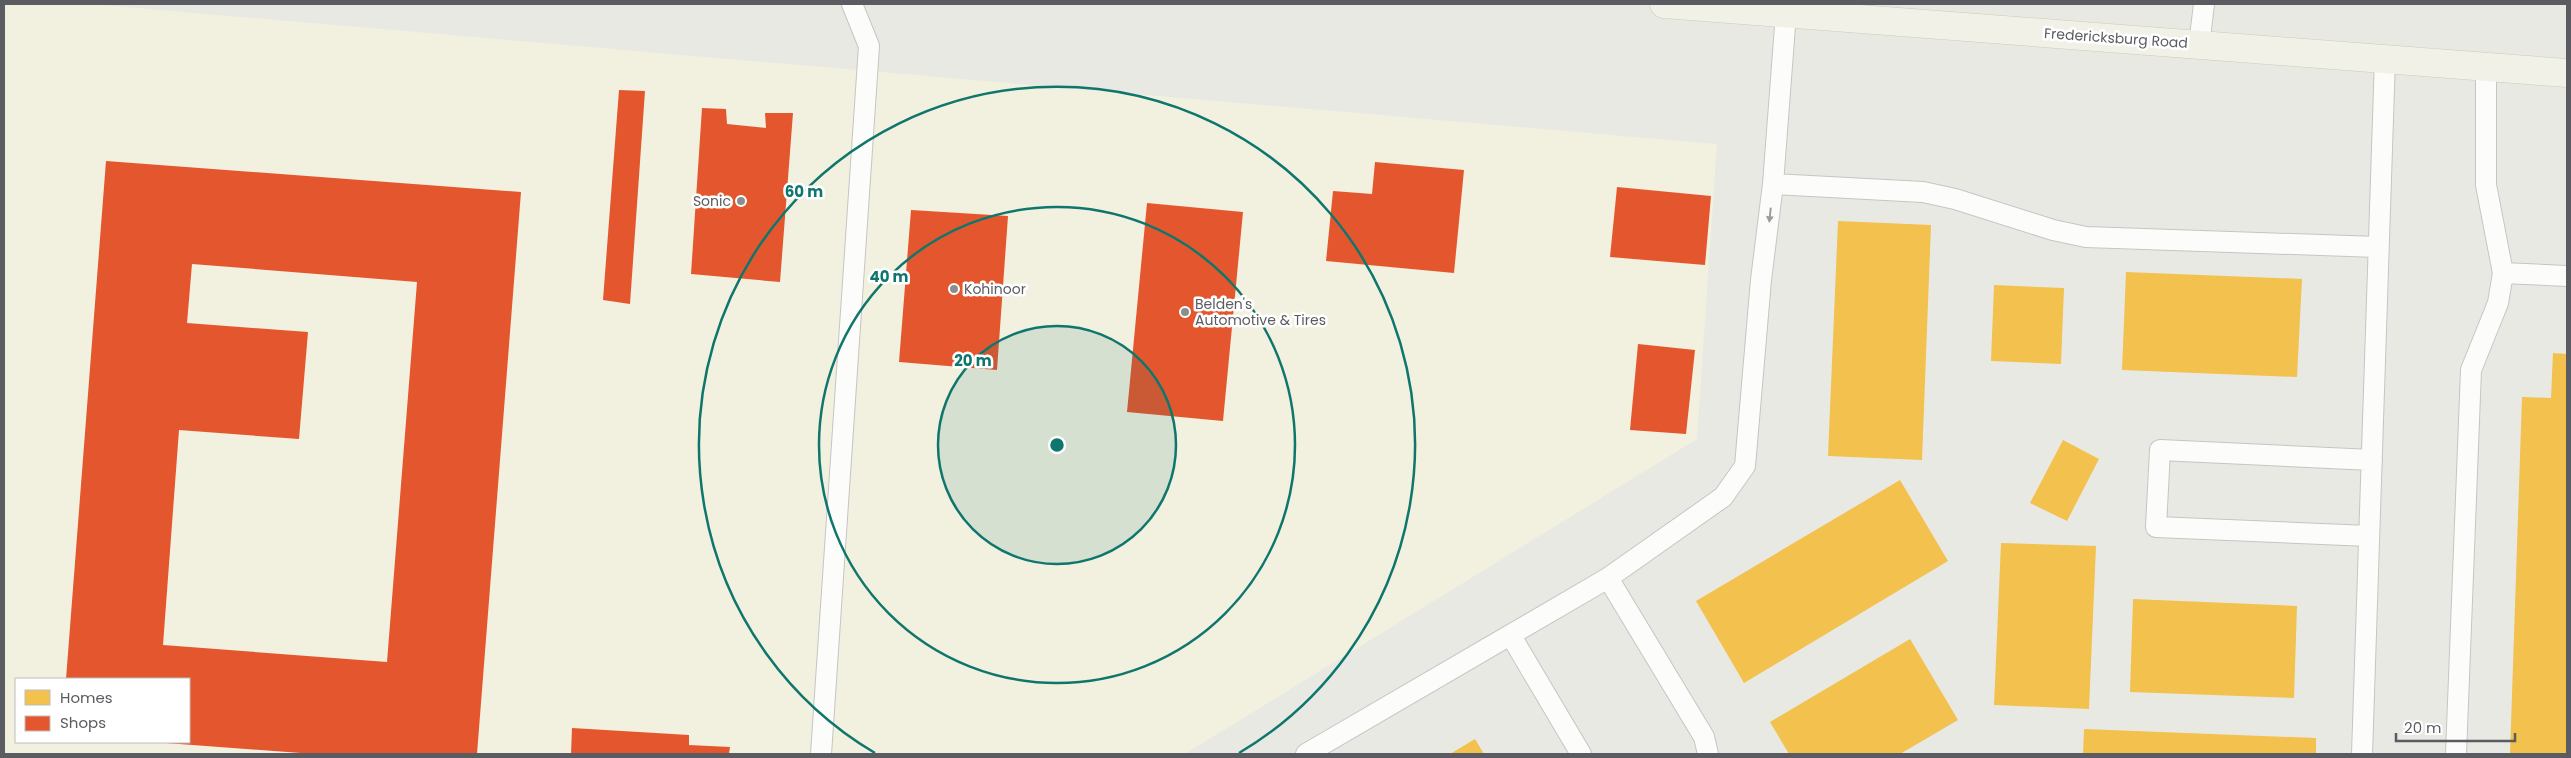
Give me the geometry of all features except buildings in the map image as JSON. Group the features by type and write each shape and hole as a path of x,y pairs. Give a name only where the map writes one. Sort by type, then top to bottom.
{"main road":[{"name":"Fredericksburg Road","path":"1664,4 2567,73"}],"lane":[{"path":"821,754 869,46 852,4"},
{"path":"2199,45 2204,4"},
{"path":"1306,754 1608,578 1723,496 1745,466 1761,280 1773,184 1786,13"},
{"path":"2362,754 2385,58"},
{"path":"2456,754 2471,370 2498,303 2504,273 2486,185 2486,66"},
{"path":"1773,184 1923,192 1956,199 2053,230 2086,237 2378,247"},
{"path":"2504,273 2567,276"},
{"path":"2369,536 2156,527 2160,450 2372,460"},
{"path":"1608,578 1704,737 1708,754"},
{"path":"1511,636 1581,754"}],"shaded area":[{"path":"4,4 91,4 1717,144 1697,439 1185,754 4,754"}],"place":[{"name":"Sonic","path":"741,201"},
{"name":"Kohinoor","path":"954,289"},
{"name":"Belden's Automotive & Tires","path":"1185,312"}]}
